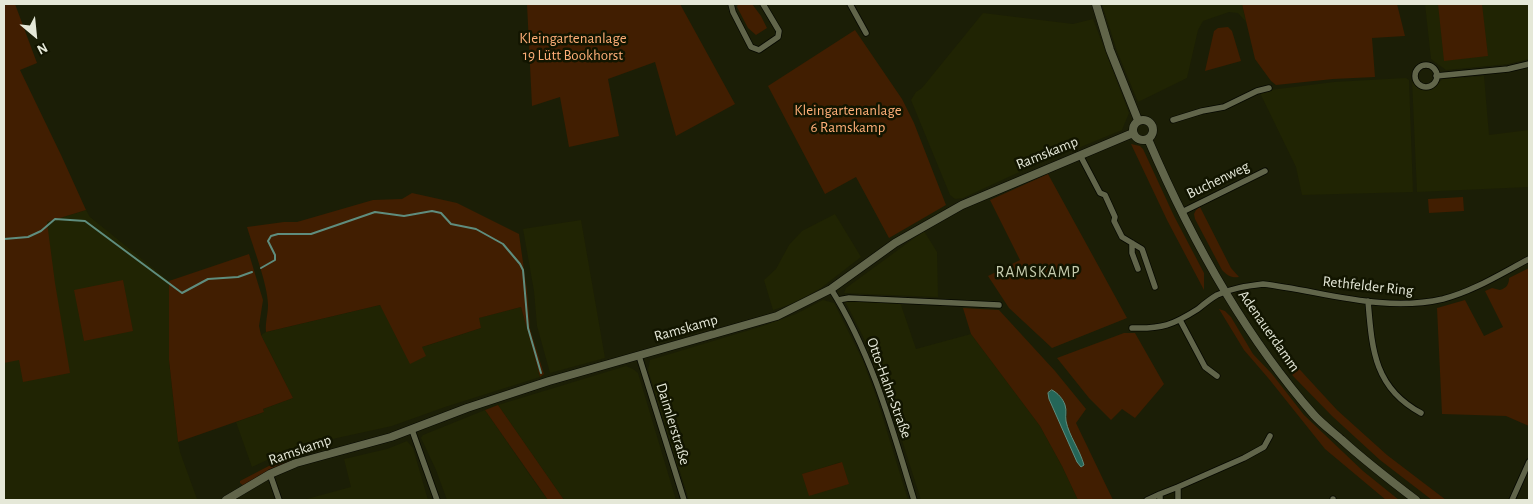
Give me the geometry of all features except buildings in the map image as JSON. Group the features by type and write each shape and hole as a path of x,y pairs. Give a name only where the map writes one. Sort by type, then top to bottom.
{"street":[{"path":"732,4 733,12 751,48 759,50 778,37 779,31 763,4"},
{"path":"850,4 866,33"},
{"name":"Adenauerdamm","path":"1096,4 1110,50 1138,120 1145,119 1152,126 1152,133 1148,139 1182,212 1226,292 1261,347 1315,416 1374,468 1416,500"},
{"path":"1436,76 1508,69 1529,64"},
{"path":"1173,120 1224,107 1257,91 1269,88"},
{"path":"1138,120 1132,127 1134,136 1141,140 1148,139"},
{"name":"Ramskamp","path":"226,500 270,474 305,461 412,430 487,401 777,316 830,290 895,243 952,209 1002,186 1133,133"},
{"path":"1080,155 1100,193 1105,195 1116,216 1114,221 1122,237 1142,249 1154,287"},
{"name":"Buchenweg","path":"1182,212 1265,172"},
{"path":"1132,243 1132,253 1138,269"},
{"name":"Rethfelder Ring","path":"1132,328 1154,329 1168,326 1215,296 1246,286 1263,284 1368,301 1406,304 1443,299 1471,289 1529,259"},
{"name":"Otto-Hahn-Straße","path":"830,290 838,300 862,346 877,381 914,500"},
{"path":"838,300 849,298 999,305"},
{"path":"1368,301 1374,357 1382,377 1391,390 1409,406 1421,413"},
{"path":"1180,320 1205,367 1218,376"},
{"name":"Daimlerstraße","path":"639,356 684,500"},
{"path":"412,430 437,500"},
{"path":"1147,500 1160,497 1178,486 1244,458 1264,447 1270,436"},
{"path":"1512,500 1529,462"},
{"path":"270,474 279,500"},
{"path":"1178,486 1178,500"}],"shaded area":[{"path":"1102,4 1242,4 1246,22 1238,13 1229,12 1203,21 1198,30 1187,78 1138,102 1117,51"},
{"path":"1425,4 1529,4 1529,59 1508,64 1446,70 1431,59"},
{"path":"983,13 1073,24 1093,19 1129,113 1122,130 1015,174 963,198 955,199 950,195 911,100"},
{"path":"1484,76 1489,135 1529,130 1529,187 1417,192 1412,80 1416,85 1425,89 1431,88 1443,79"},
{"path":"1406,78 1409,80 1413,192 1302,195 1296,167 1260,93 1334,82"},
{"path":"86,210 90,217 169,281 169,360 178,442 197,499 195,500 4,500 4,291 47,222"},
{"path":"835,214 861,257 821,288 797,302 773,310 764,280 776,269 789,245 802,231"},
{"path":"581,220 605,358 550,373 537,326 534,291 523,229"},
{"path":"924,231 937,252 938,297 844,293 846,288"},
{"path":"823,300 834,303 863,361 877,399 908,500 689,500 648,370 650,360 763,326 796,314","holes":["841,462 810,496 803,474"]},
{"path":"845,301 900,302 916,349 971,334 1040,426 1078,500 921,500 879,368"},
{"path":"380,305 422,347 481,328 478,318 521,307 540,377 392,426 314,443 280,454 252,467 236,422 264,412 263,409 293,398 261,335 266,332"},
{"path":"626,366 638,373 676,500 564,500 498,405"},
{"path":"485,410 548,500 447,500 421,438 423,435"},
{"path":"407,441 413,448 428,500 303,500 351,487 344,459 387,449"}],"green space":[{"path":"4,4 15,4 37,63 20,70 86,210 47,222 70,373 23,382 19,360 4,363"},
{"name":"Kleingartenanlage 19 Lütt Bookhorst","path":"527,4 680,4 735,104 676,136 655,62 608,79 619,136 569,147 560,97 532,106"},
{"path":"738,4 752,4 767,28 756,35 748,28 737,7"},
{"path":"1242,4 1397,4 1405,36 1372,38 1375,77 1276,85 1255,59"},
{"path":"1438,4 1482,4 1488,56 1444,61"},
{"path":"1228,27 1232,31 1241,61 1205,71 1214,31 1218,28"},
{"name":"Kleingartenanlage 6 Ramskamp","path":"855,30 902,99 914,123 946,205 889,238 856,177 825,194 768,86"},
{"path":"1131,144 1140,146 1143,149 1174,216 1204,273 1204,290 1167,220"},
{"path":"1048,174 1127,318 1052,348 1009,308 988,276 1020,260 990,200"},
{"path":"412,193 457,203 519,234 530,329 544,374 540,377 521,307 479,318 481,328 422,347 426,356 410,364 380,305 266,332 267,297 263,277 247,227 297,222 373,200 402,199"},
{"path":"1463,197 1464,211 1429,213 1428,199"},
{"path":"1200,207 1231,268 1239,277 1230,276 1222,270 1195,219 1194,214"},
{"path":"249,254 263,300 259,326 261,335 293,398 263,409 264,412 178,442 169,360 169,281"},
{"path":"1529,268 1529,426 1506,416 1442,414 1437,308 1465,300 1484,336 1503,327 1485,291 1492,288 1500,290 1504,288 1508,284 1509,278"},
{"path":"123,280 133,331 84,341 74,290"},
{"path":"1252,302 1291,360 1337,410 1387,455 1446,500 1432,500 1380,460 1332,416 1286,367 1275,341 1253,319 1249,309"},
{"path":"963,308 999,310 1055,371 1086,409 1076,423 1113,500 1078,500 1040,426 971,334","holes":["1048,393 1067,411 1066,422 1077,462"]},
{"path":"1219,309 1225,311 1231,317 1253,354 1272,374 1304,415 1363,471 1399,500 1386,500 1325,449 1244,350"},
{"path":"1124,333 1135,333 1164,384 1135,418 1122,409 1111,420 1089,398 1057,358"},
{"path":"498,405 564,500 548,500 485,410"},
{"path":"286,457 290,461 268,471 244,486 240,483 240,481"},
{"path":"842,462 849,484 809,496 802,474"}],"water":[{"path":"1052,390 1060,396 1065,405 1067,427 1084,465 1081,467 1049,399 1048,393"}],"waterway":[{"path":"261,268 275,260 275,255 268,241 271,236 278,234 311,234 375,212 404,216 432,211 441,213 451,224 476,229 503,244 520,264 523,270 528,328 541,373"},
{"path":"4,239 28,237 41,231 55,219 85,221 182,293 208,279 238,277 252,272"}],"district":[{"name":"RAMSKAMP","path":"1038,272"}]}
